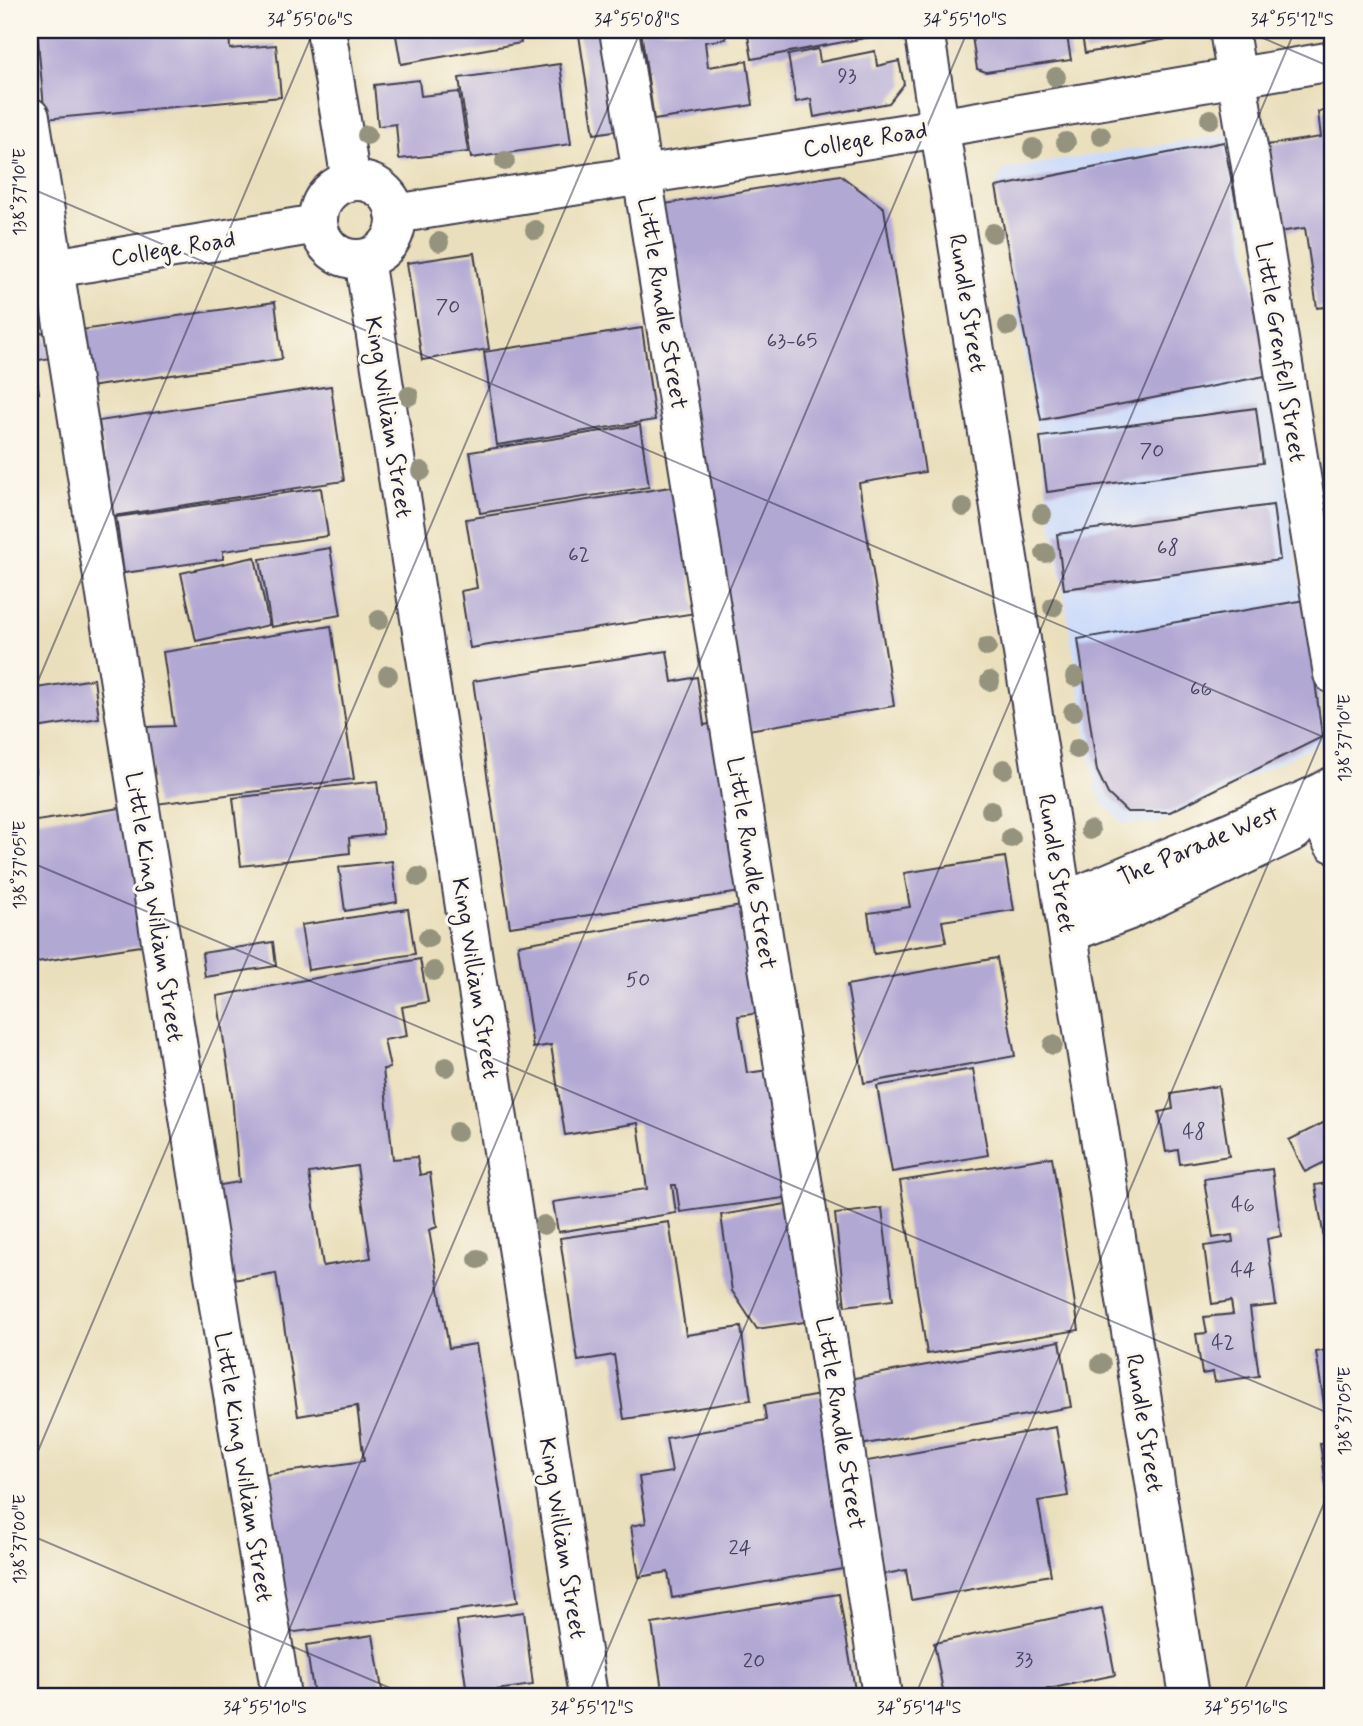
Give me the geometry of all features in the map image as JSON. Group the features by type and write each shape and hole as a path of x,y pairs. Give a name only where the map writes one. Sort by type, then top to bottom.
{"street":[{"path":"326,30 351,181"},
{"name":"Little Rundle Street","path":"619,30 883,1696"},
{"name":"Rundle Street","path":"924,30 1189,1696"},
{"name":"Little Grenfell Street","path":"1229,30 1333,674"},
{"name":"College Road","path":"396,214 1333,61"},
{"name":"Little King William Street","path":"30,117 42,270 281,1696"},
{"path":"351,181 372,184 385,193 394,205 396,214 393,236 383,250 364,259 349,260 330,250 317,225 320,205 330,191 351,181"},
{"name":"College Road","path":"42,270 317,225"},
{"name":"King William Street","path":"364,259 588,1696"},
{"name":"The Parade West","path":"1065,917 1326,811"}],"shaded area":[{"path":"1230,134 1325,740 1156,824 1124,824 1102,803 1096,790 996,182 1004,169"}],"building":[{"path":"37,30 229,30 230,49 276,45 281,97 45,119"},
{"path":"395,30 519,30 521,43 401,64"},
{"path":"641,30 724,30 726,39 705,42 708,67 747,61 753,105 654,120"},
{"path":"747,30 875,30 876,36 752,59"},
{"path":"971,30 1066,30 1071,60 986,72 977,69"},
{"path":"1081,30 1215,30 1215,31 1085,53"},
{"path":"605,31 620,130 594,134 579,35"},
{"path":"818,49 820,62 875,51 877,66 899,61 904,84 889,103 814,117 811,99 796,102 788,55"},
{"path":"560,64 571,144 471,158 459,78"},
{"path":"419,80 421,96 459,92 468,152 399,159 396,124 378,126 374,85"},
{"path":"1333,109 1333,306 1317,308 1305,228 1279,232 1266,145 1321,137 1318,112"},
{"path":"1224,142 1270,375 1041,420 996,187"},
{"path":"840,175 884,208 925,472 859,483 894,706 742,731 659,205"},
{"path":"474,253 489,349 422,360 407,263"},
{"path":"275,302 282,359 89,387 81,330"},
{"path":"642,328 655,420 497,445 484,352"},
{"path":"45,332 50,358 34,361 39,393 30,394 30,334"},
{"path":"331,386 344,481 113,516 99,421"},
{"path":"1256,408 1263,463 1047,492 1040,437"},
{"path":"640,425 649,487 480,513 470,452"},
{"path":"677,486 696,613 470,648 461,591 477,588 466,519"},
{"path":"321,488 328,536 223,551 223,559 124,573 116,517"},
{"path":"1273,505 1280,560 1064,589 1057,534"},
{"path":"330,548 341,615 271,627 260,559"},
{"path":"255,557 269,625 196,641 181,573"},
{"path":"1305,600 1322,737 1170,812 1127,812 1108,794 1097,771 1078,639"},
{"path":"331,626 354,779 156,804 147,727 174,726 163,652"},
{"path":"667,651 672,682 697,677 704,725 715,723 741,892 510,927 473,681"},
{"path":"94,679 99,718 30,729 30,689"},
{"path":"30,743 36,773 30,774"},
{"path":"377,781 383,834 349,838 350,853 241,866 233,798"},
{"path":"127,807 147,945 30,963 30,822"},
{"path":"1005,857 1014,910 942,921 946,942 874,954 868,913 910,907 904,873"},
{"path":"392,861 397,902 345,911 339,867"},
{"path":"741,906 760,1013 738,1016 747,1073 775,1069 792,1197 680,1212 676,1185 672,1185 676,1213 558,1232 553,1202 647,1189 638,1123 565,1135 551,1045 533,1048 518,945"},
{"path":"408,909 415,954 308,970 301,925"},
{"path":"273,942 276,966 205,977 202,953"},
{"path":"997,958 1015,1056 864,1083 847,985"},
{"path":"420,959 428,1002 402,1007 407,1036 384,1040 390,1068 383,1069 393,1159 417,1157 420,1175 430,1173 437,1227 429,1230 449,1348 476,1344 518,1602 281,1634 257,1476 364,1461 357,1406 298,1416 276,1273 226,1281 209,1187 239,1182 232,1095 217,996","holes":["357,1166 371,1258 323,1266 309,1173"]},
{"path":"973,1069 988,1155 892,1172 877,1086"},
{"path":"1218,1086 1229,1156 1180,1164 1178,1150 1166,1152 1159,1112 1173,1109 1171,1094"},
{"path":"1333,1118 1333,1158 1305,1172 1289,1140"},
{"path":"1052,1157 1079,1330 927,1354 900,1181"},
{"path":"1272,1169 1281,1236 1267,1239 1276,1305 1250,1308 1259,1376 1215,1382 1213,1372 1202,1374 1196,1334 1207,1333 1204,1317 1233,1314 1231,1301 1212,1304 1204,1246 1233,1242 1232,1235 1213,1238 1204,1179"},
{"path":"1333,1182 1333,1261 1328,1262 1315,1185"},
{"path":"792,1203 811,1321 757,1329 732,1291 721,1215"},
{"path":"882,1208 893,1300 845,1306 835,1214"},
{"path":"669,1222 686,1335 741,1327 751,1400 624,1419 614,1355 578,1361 560,1238"},
{"path":"1060,1341 1071,1407 860,1445 849,1379"},
{"path":"1333,1349 1332,1523 1320,1444 1330,1443 1316,1352"},
{"path":"820,1395 849,1568 672,1598 668,1572 639,1577 631,1526 646,1523 639,1477 672,1472 666,1438 766,1420 764,1405"},
{"path":"1056,1427 1068,1496 1038,1501 1051,1575 911,1600 906,1570 881,1575 862,1462"},
{"path":"839,1594 856,1696 663,1696 652,1624"},
{"path":"1102,1608 1115,1675 1015,1696 944,1696 934,1643"},
{"path":"524,1612 533,1685 467,1694 457,1621"},
{"path":"373,1635 383,1696 314,1696 306,1645"},
{"path":"1116,1689 1117,1696 1083,1696 1083,1695"}]}
